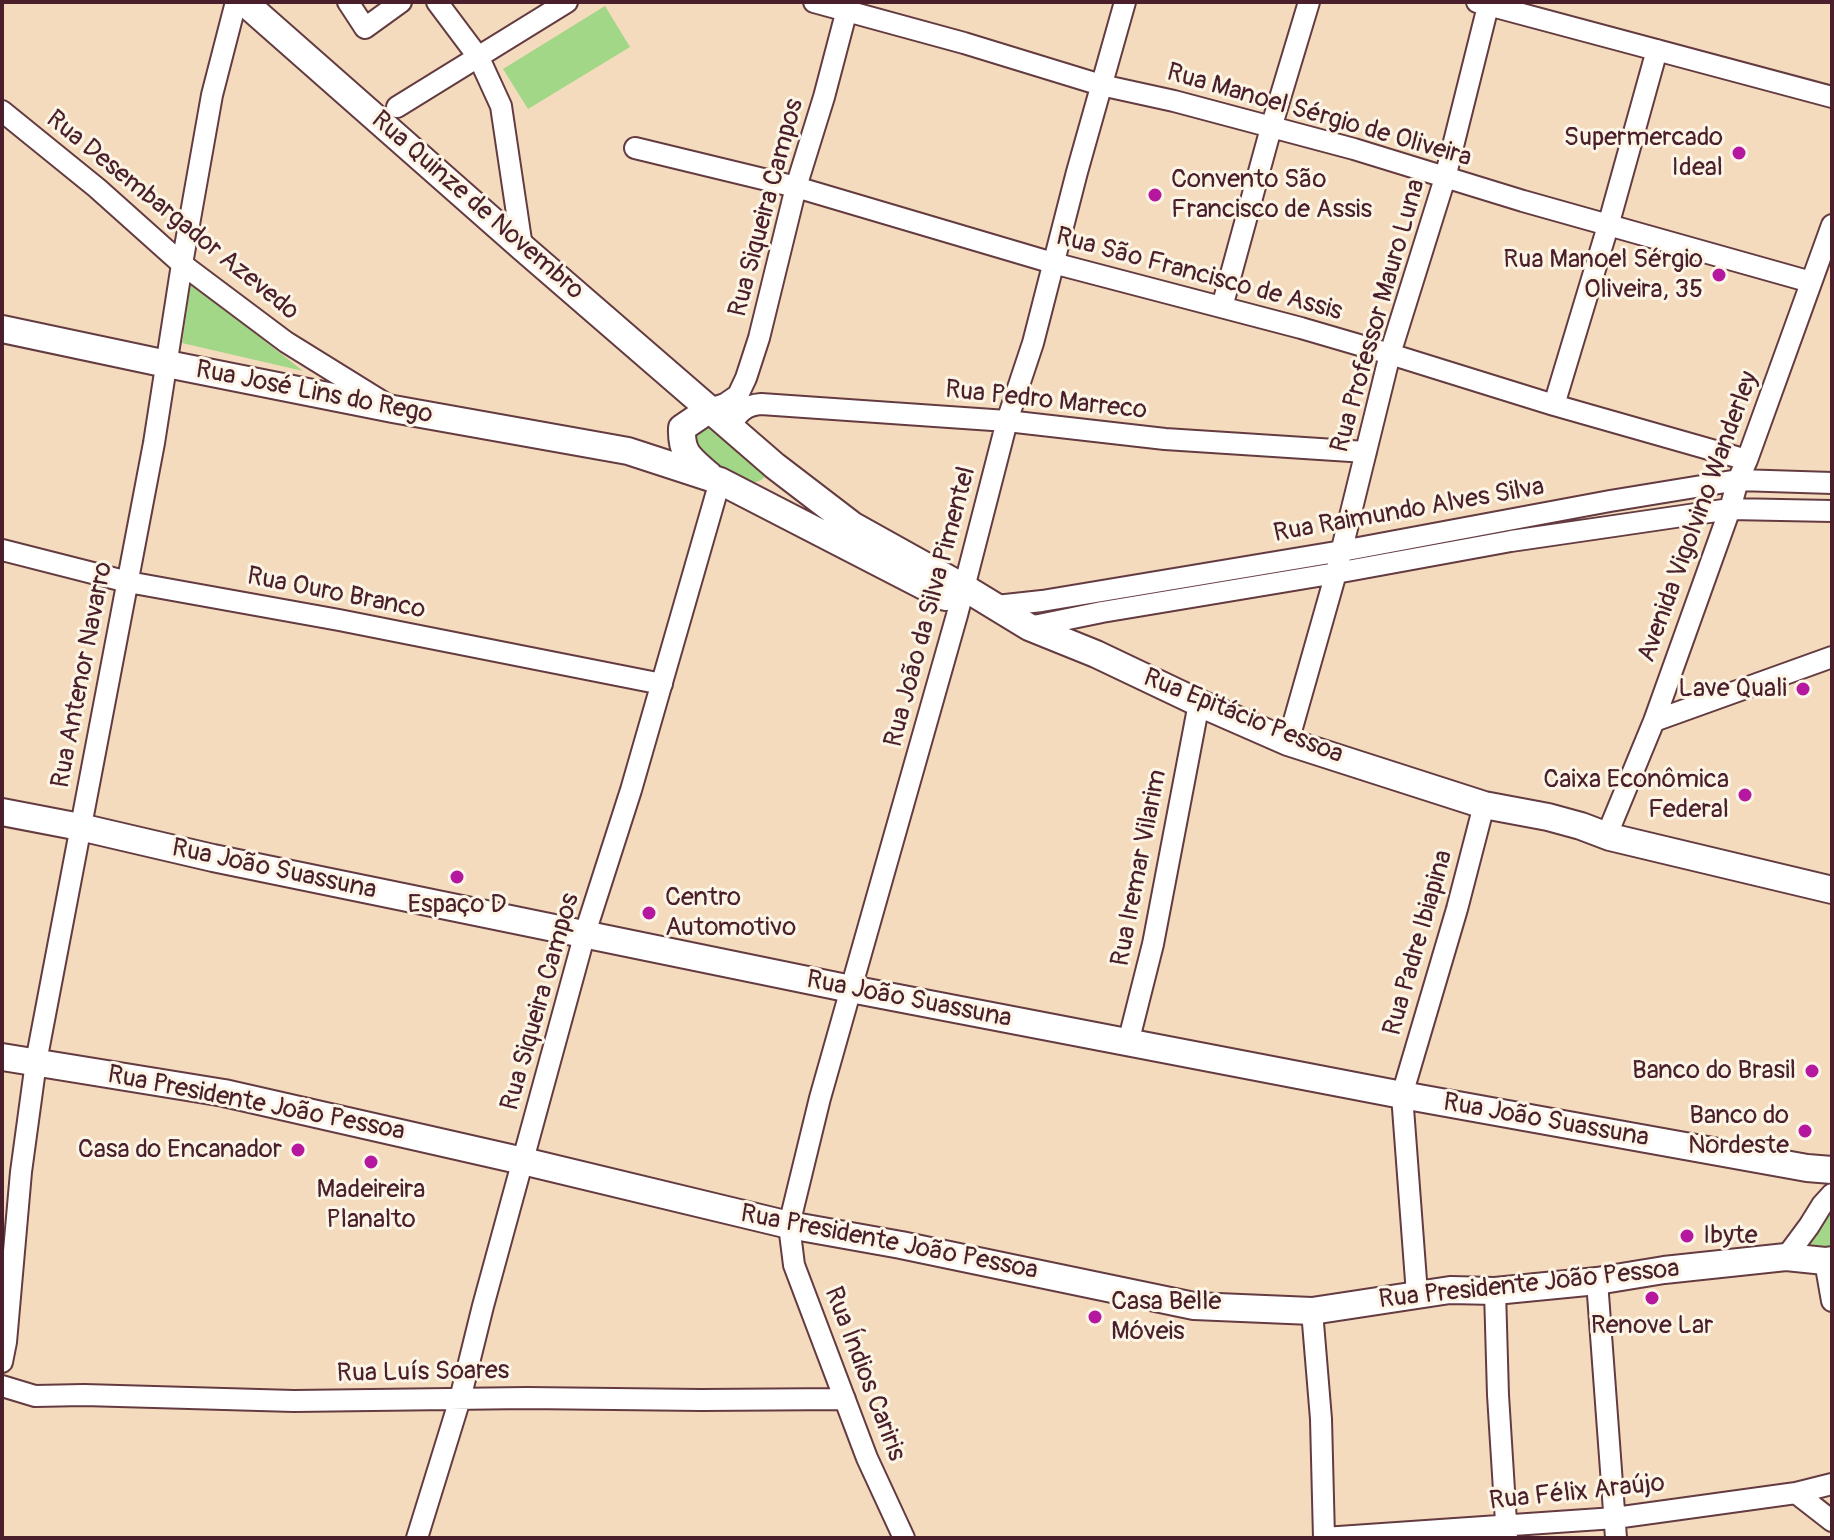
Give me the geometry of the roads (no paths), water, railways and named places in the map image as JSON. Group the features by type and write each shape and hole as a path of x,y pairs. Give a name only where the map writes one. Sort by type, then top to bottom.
{"main road":[{"name":"Rua Quinze de Novembro","path":"244,2 775,466 852,525 962,596"},
{"name":"Rua José Lins do Rego","path":"2,329 393,409 628,451 725,484"},
{"path":"628,451 648,447 682,428 720,417"},
{"path":"682,428 681,443 692,460 725,484 962,596 998,619 1029,627"},
{"path":"725,484 753,491 770,481 775,466"},
{"name":"Rua Epitácio Pessoa","path":"962,596 996,606 1029,627 1096,654 1288,742 1484,805 1611,831"},
{"name":"Rua João Suassuna","path":"8,813 851,989 1402,1095 1820,1169 1832,1187"},
{"path":"1611,831 1832,871"},
{"path":"1611,831 1832,890"},
{"name":"Rua Presidente João Pessoa","path":"2,1057 224,1093 789,1225 1194,1306 1312,1311 1450,1290 1495,1291 1597,1281 1664,1270 1786,1257 1829,1261"}],"street":[{"name":"Rua Antenor Navarro","path":"2,1362 21,1172 36,1062 154,443 212,95 236,2"},
{"path":"348,2 365,28 401,2"},
{"path":"437,2 479,58 501,106 522,247"},
{"path":"397,107 567,2"},
{"name":"Rua Manoel Sérgio de Oliveira","path":"814,2 848,7 1101,85 1354,149 1608,226 1811,282"},
{"name":"Rua João da Silva Pimentel","path":"789,1225 820,1098 962,596 1007,421 1033,343 1125,2"},
{"path":"1222,307 1309,2"},
{"path":"1485,3 1832,97"},
{"name":"Rua Professor Mauro Luna","path":"1336,573 1390,354 1445,178 1485,3"},
{"name":"Rua Siqueira Campos","path":"720,417 725,404 738,395 759,338 796,187 848,7"},
{"path":"1554,405 1657,50"},
{"name":"Rua Desembargador Azevedo","path":"2,111 97,188 182,264 286,342 393,409"},
{"name":"Rua São Francisco de Assis","path":"635,148 796,187 1053,263 1390,354 1747,460"},
{"name":"Avenida Vigolvino Wanderley","path":"1611,831 1654,721 1832,225"},
{"name":"Rua Pedro Marreco","path":"720,417 761,404 1007,421 1165,439 1366,452"},
{"name":"Rua Raimundo Alves Silva","path":"996,606 1342,551 1738,480 1832,483"},
{"name":"Rua Siqueira Campos","path":"417,1538 460,1399 486,1292 585,933 725,484"},
{"path":"1610,501 1614,526"},
{"name":"Rua Raimundo Alves Silva","path":"1029,627 1511,541 1730,509 1832,511"},
{"path":"1508,520 1511,541"},
{"name":"Rua Ouro Branco","path":"2,550 128,582 662,684"},
{"path":"1288,742 1336,573"},
{"path":"1096,654 1091,642 1091,627 1102,612"},
{"path":"1654,721 1832,657"},
{"name":"Rua Iremar Vilarim","path":"1128,1043 1153,944 1199,703"},
{"name":"Rua Padre Ibiapina","path":"1402,1095 1484,805"},
{"path":"1402,1095 1417,1294"},
{"path":"1786,1257 1832,1194"},
{"name":"Rua Índios Cariris","path":"789,1225 794,1265 867,1458 904,1538"},
{"path":"1829,1261 1832,1301"},
{"path":"1597,1281 1616,1528"},
{"path":"1495,1291 1506,1532"},
{"path":"1312,1311 1321,1419 1324,1538"},
{"name":"Rua Luís Soares","path":"2,1386 35,1396 294,1401 845,1399"},
{"name":"Rua Félix Araújo","path":"1324,1538 1616,1528 1832,1484"},
{"path":"1796,1493 1832,1521"}],"place":[{"name":"Supermercado Ideal","path":"1739,153"},
{"name":"Convento São Francisco de Assis","path":"1155,195"},
{"name":"Rua Manoel Sérgio Oliveira, 35","path":"1719,275"},
{"name":"Lave Quali","path":"1803,689"},
{"name":"Caixa Econômica Federal","path":"1745,795"},
{"name":"Espaço D","path":"457,877"},
{"name":"Centro Automotivo","path":"649,913"},
{"name":"Banco do Brasil","path":"1812,1071"},
{"name":"Banco do Nordeste","path":"1805,1131"},
{"name":"Casa do Encanador","path":"298,1150"},
{"name":"Madeireira Planalto","path":"371,1162"},
{"name":"Ibyte","path":"1687,1236"},
{"name":"Renove Lar","path":"1652,1298"},
{"name":"Casa Belle Móveis","path":"1095,1317"}]}
